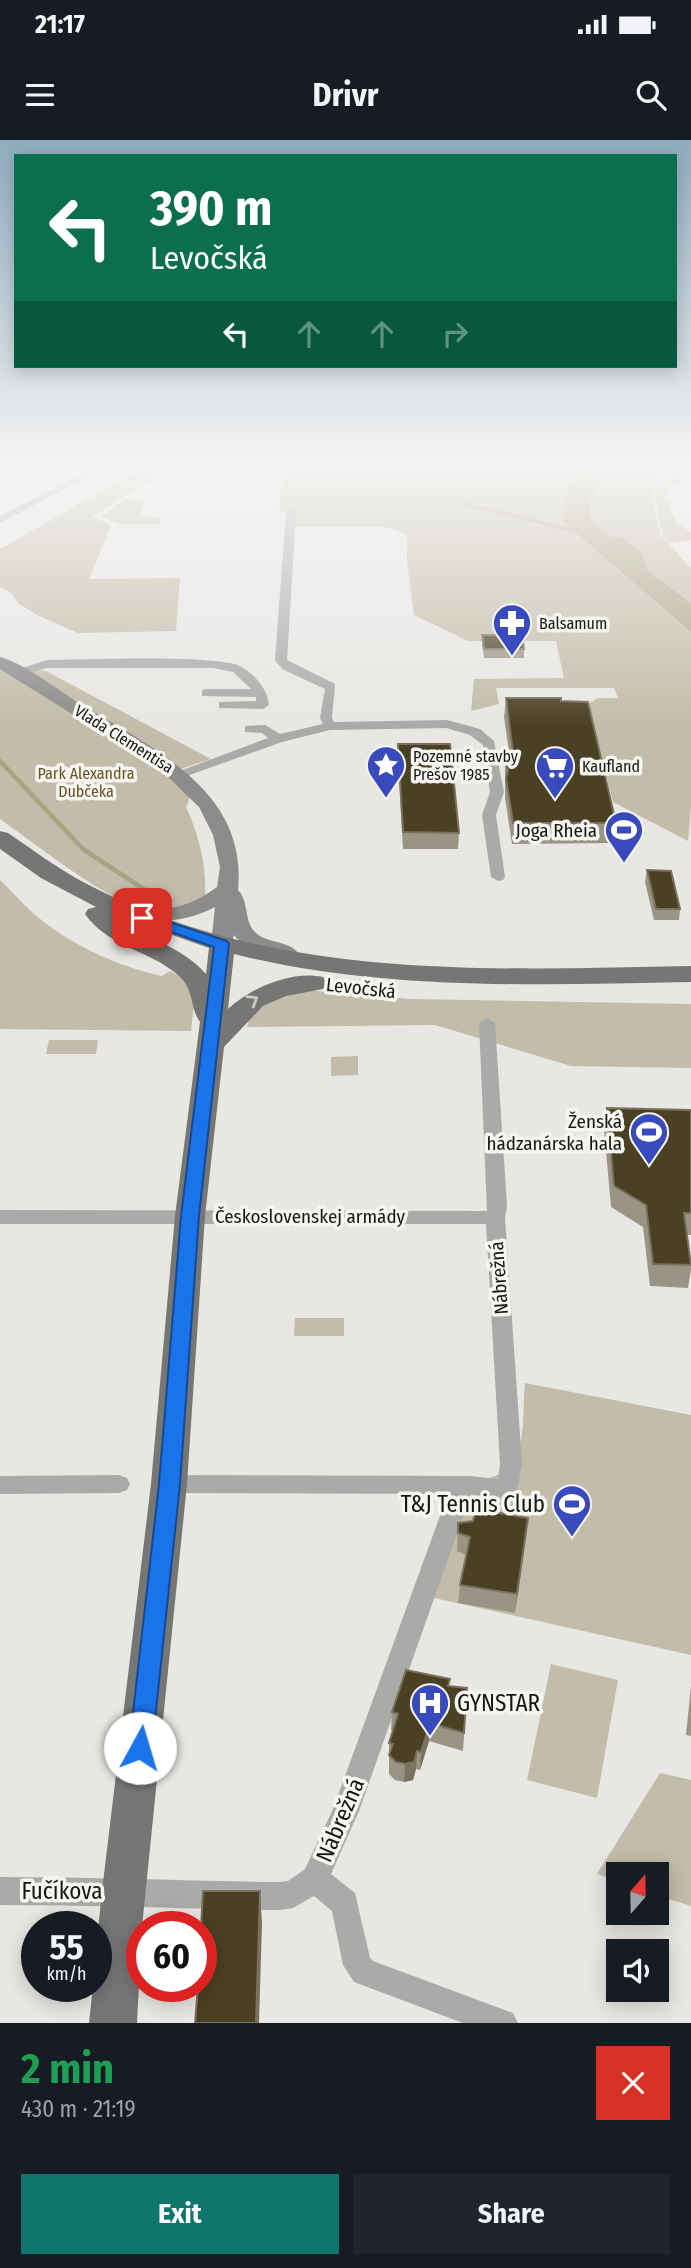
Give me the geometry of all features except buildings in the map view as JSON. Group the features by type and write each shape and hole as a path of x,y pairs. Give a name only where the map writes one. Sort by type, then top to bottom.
{"main road":[{"name":"Levočská","path":"0,838 57,878 68,892 107,911 151,939 221,953 430,976 691,974"},
{"path":"107,911 123,934 178,962 198,982 208,1003 210,1046"},
{"name":"Levočská","path":"221,953 314,983 410,993 458,995 691,989"},
{"path":"113,2023 124,1891 169,1484 190,1216 221,953"},
{"path":"210,1046 253,999 267,992 314,983"}],"street":[{"path":"288,552 281,660 286,666 331,687 326,718 330,726"},
{"name":"Vlada Clementisa","path":"8,667 47,664 214,664 237,669 262,693"},
{"name":"Vlada Clementisa","path":"8,667 178,774 207,804 223,835 230,867 221,953"},
{"path":"206,693 262,693 263,705 221,705"},
{"path":"178,774 277,739 330,726 447,724 475,732 489,744 497,792 489,815 498,877"},
{"path":"250,729 265,729 277,739"},
{"path":"107,911 171,916 196,910 229,888 236,906 238,924 245,935 256,944 294,955 430,976"},
{"name":"Nábrežná","path":"169,1484 463,1485 508,1489 511,1464 495,1218 497,1206 487,1023"},
{"name":"Československej armády","path":"0,1217 495,1218"},
{"path":"0,1485 119,1485"},
{"name":"Nábrežná","path":"124,1891 182,1895 280,1896 293,1894 315,1879 346,1811 463,1485"},
{"name":"Nábrežná","path":"315,1879 345,1903 357,1965 364,1972 503,2023"},
{"name":"Fučíkova","path":"0,1892 124,1891"}],"green space":[{"path":"0,552 100,552 89,579 180,578 176,631 78,633 37,615 0,587"},
{"path":"407,552 598,552 691,632 691,806 688,841 613,802 588,704 598,698 618,698 614,688 496,688 499,704 471,711 474,679 564,678 556,641 468,641 414,615"},
{"path":"640,552 676,552 691,568 691,603 648,571"},
{"name":"Park Alexandra Dubčeka","path":"0,661 6,665 46,671 211,759 165,774 191,795 186,807 201,851 205,898 184,907 162,911 132,905 93,885 0,819"},
{"path":"0,880 39,918 67,938 114,961 162,976 170,971 196,985 191,1031 0,1029"},
{"path":"292,989 412,999 691,1004 691,1068 571,1066 435,1025 247,1027 258,1006 269,998"},
{"path":"49,1040 98,1040 96,1054 46,1054"},
{"path":"358,1056 358,1075 331,1076 331,1057"},
{"path":"295,1318 344,1318 344,1336 294,1336"},
{"name":"T&J Tennis Club","path":"525,1383 691,1415 691,1655 430,1597 477,1480 507,1469 515,1458 522,1431"},
{"path":"551,1664 618,1680 597,1798 527,1780"},
{"path":"660,1773 691,1780 691,1906 669,1899 669,1862 606,1862 606,1877 597,1874"}],"shaded area":[{"path":"598,552 640,552 648,571 691,603 691,632"}],"waterway":[{"path":"0,761 83,849 145,890"},
{"path":"142,889 148,892"}],"place":[{"name":"Balsamum","path":"512,657"},
{"name":"Pozemné stavby Prešov 1985","path":"386,799"},
{"name":"Kaufland","path":"555,800"},
{"name":"Joga Rheia","path":"624,864"},
{"name":"Ženská hádzanárska hala","path":"649,1166"},
{"name":"T&J Tennis Club","path":"572,1538"},
{"name":"GYNSTAR","path":"430,1737"}],"route":[{"path":"140,1748 169,1484 190,1216 222,944 142,918"}]}
